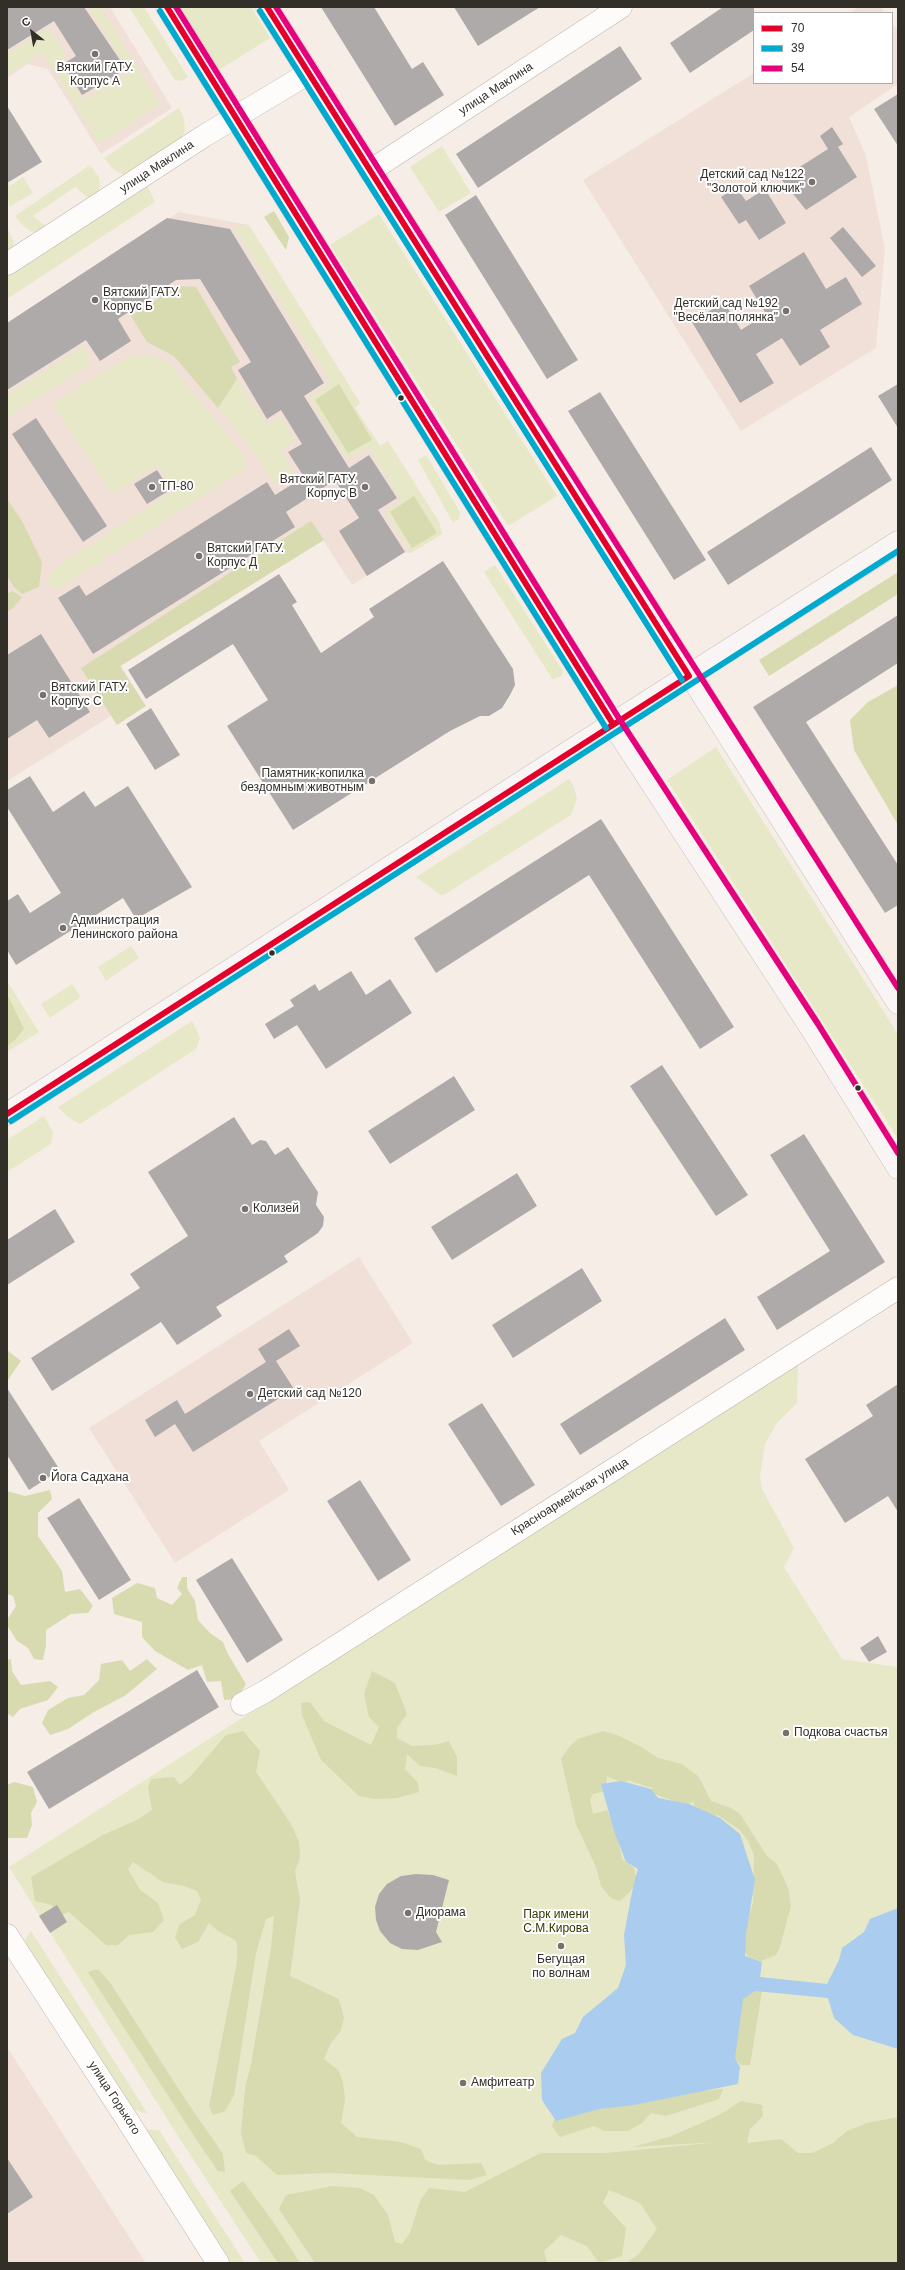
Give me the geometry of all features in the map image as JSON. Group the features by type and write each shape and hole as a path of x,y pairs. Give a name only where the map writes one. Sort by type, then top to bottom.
{"main road":[{"path":"167,7 238,118 613,724 811,1028 898,1168"},
{"path":"267,7 689,676 898,1003"},
{"path":"7,1114 898,542"}],"street":[{"name":"улица Маклина","path":"370,171 621,7"},
{"name":"улица Маклина","path":"7,264 204,136 238,118 309,73"},
{"name":"Красноармейская улица","path":"242,1704 266,1692 898,1288"},
{"name":"улица Горького","path":"7,1935 218,2263"}],"shaded area":[{"path":"7,7 110,7 172,108 101,154 48,69 28,64 7,78"},
{"path":"859,7 881,7 884,12 851,12"},
{"path":"893,24 898,31 898,84 849,117 866,156 885,249 876,348 741,431 583,180 753,74 753,84 893,84"},
{"path":"179,212 249,225 360,403 355,408 380,446 388,441 439,522 442,534 411,553 405,552 352,585 323,540 121,666 140,698 7,781 7,323"},
{"path":"359,1257 413,1343 259,1441 289,1490 175,1563 89,1428"},
{"path":"7,2047 146,2263 7,2263"}],"green space":[{"path":"88,7 101,7 160,104 99,144 43,53 7,74 7,54 48,27 67,57 59,63 83,100 130,72"},
{"path":"129,7 144,7 188,77 182,81 175,80"},
{"path":"178,7 251,7 270,38 219,70"},
{"path":"179,108 184,118 185,130 181,139 124,175 113,169 104,158"},
{"path":"442,146 471,193 439,212 410,167"},
{"path":"90,165 99,177 100,186 97,194 90,199 75,187 33,216 47,227 38,233 30,231 21,224 15,216"},
{"path":"23,177 33,193 9,207 7,182 10,186"},
{"path":"147,185 155,202 7,299 7,276"},
{"path":"274,211 289,237 286,250 264,217"},
{"path":"379,214 557,496 508,526 330,245"},
{"path":"249,225 360,403 355,408 380,446 388,441 439,522 442,534 411,553 385,512 401,500 368,447 347,459 309,397 326,388 330,381 234,228"},
{"path":"7,227 14,243 11,251 7,254"},
{"path":"177,286 196,287 240,362 231,367 237,379 218,408 174,356 147,342 131,316"},
{"path":"84,346 91,364 7,417 7,395"},
{"path":"132,355 151,356 170,364 247,459 244,470 54,591 48,582 52,570 173,491 159,465 112,494 52,404"},
{"path":"237,379 267,425 281,417 295,441 281,450 293,472 274,484 258,458 218,408"},
{"path":"339,384 372,440 348,453 315,400"},
{"path":"426,455 460,512 459,519 453,523 418,460"},
{"path":"414,496 437,533 412,548 390,512"},
{"path":"7,499 22,521 42,562 39,587 22,594 14,587 7,576"},
{"path":"311,521 324,540 120,666 146,706 117,725 81,668"},
{"path":"495,565 563,671 561,676 553,680 484,572"},
{"path":"898,572 898,594 769,676 759,660"},
{"path":"12,591 22,597 13,608 7,612 7,594"},
{"path":"898,685 898,825 854,750 850,720 868,702"},
{"path":"716,747 898,1034 898,1139 667,780"},
{"path":"569,779 574,787 577,799 571,815 442,896 416,877"},
{"path":"131,946 139,958 106,981 98,967"},
{"path":"7,981 39,1032 7,1052"},
{"path":"72,984 81,997 50,1018 41,1004"},
{"path":"7,994 24,1029 15,1040 7,1046"},
{"path":"192,1021 200,1038 196,1049 80,1124 68,1117 58,1107"},
{"path":"44,1116 53,1132 51,1144 7,1172 7,1140"},
{"path":"7,1350 21,1361 7,1381"},
{"name":"Парк имени С.М.Кирова","path":"798,1362 797,1403 777,1423 765,1444 760,1477 762,1489 794,1548 784,1567 842,1659 898,1667 898,2263 261,2263 176,2133 9,1867"},
{"path":"50,1490 52,1499 38,1513 38,1536 62,1571 65,1592 80,1589 93,1606 88,1613 71,1614 46,1630 46,1646 43,1660 34,1659 28,1648 17,1641 7,1625 7,1620 16,1606 13,1596 7,1594 7,1491 25,1496"},
{"path":"182,1577 187,1577 187,1588 195,1601 198,1620 210,1633 223,1642 228,1654 246,1684 237,1699 224,1700 221,1681 207,1682 202,1665 188,1670 155,1651 142,1637 142,1622 114,1614 112,1598 137,1583 155,1588 157,1598 172,1605 182,1594 177,1588"},
{"path":"11,1659 12,1671 21,1685 50,1681 58,1687 48,1700 20,1709 13,1717 7,1713 7,1660"},
{"path":"147,1659 157,1669 126,1695 94,1712 68,1729 50,1735 42,1723 48,1710 68,1698 84,1695 99,1680 101,1664 122,1660 130,1671"},
{"path":"372,1671 395,1683 407,1714 397,1728 397,1738 412,1746 434,1745 449,1741 457,1757 457,1776 435,1768 420,1766 407,1754 405,1769 418,1783 419,1792 397,1798 376,1799 359,1796 321,1760 302,1715 301,1703 310,1702 324,1721 371,1745 379,1727 369,1717 364,1694"},
{"path":"243,1731 260,1751 256,1772 291,1824 299,1842 300,1858 295,1871 300,1900 290,1976 339,1999 344,2018 340,2032 331,2043 324,2059 338,2070 343,2082 345,2099 341,2123 357,2137 401,2142 421,2149 425,2160 438,2165 481,2163 487,2175 469,2180 330,2173 277,2175 256,2156 246,2153 241,2134 245,2088 251,2064 271,1948 274,1916 266,1919 256,1953 234,2095 225,2111 213,2115 209,2106 237,1962 237,1944 235,1940 218,1931 209,1923 198,1942 182,1949 175,1937 180,1924 195,1915 201,1899 197,1891 184,1886 163,1882 133,1862 128,1869 140,1890 158,1903 164,1920 153,1932 129,1935 118,1945 106,1945 69,1912 60,1917 53,1910 52,1905 35,1901 31,1877 105,1834 137,1820 152,1810 148,1788 151,1779 174,1777 180,1785 190,1777 226,1735"},
{"path":"603,1731 617,1735 641,1747 658,1758 682,1764 699,1777 711,1801 731,1808 740,1814 767,1856 777,1864 788,1888 791,1906 780,1947 776,1955 761,1961 748,1957 743,1948 742,1940 753,1903 754,1855 748,1841 740,1830 716,1814 717,1819 694,1814 694,1801 689,1804 679,1803 652,1793 652,1787 628,1780 621,1786 618,1781 607,1776 605,1791 593,1794 590,1800 593,1814 607,1810 616,1831 622,1859 634,1868 637,1881 630,1892 620,1901 611,1898 601,1886 596,1867 576,1824 561,1759 570,1746 578,1739"},
{"path":"14,1782 33,1787 37,1802 31,1813 32,1825 27,1838 7,1838 7,1785"},
{"path":"31,1931 148,2114 132,2109 23,1943"},
{"path":"98,1969 111,1984 185,2099 223,2154 225,2172 218,2171 200,2145 88,1972"},
{"path":"747,1991 762,1991 750,2065 741,2065 730,2053 739,1998"},
{"path":"723,2089 719,2099 666,2116 651,2113 642,2123 628,2131 604,2131 594,2126 560,2137 552,2126 560,2104"},
{"path":"741,2101 762,2105 763,2116 750,2129 747,2143 781,2139 798,2153 812,2153 833,2143 847,2131 867,2123 898,2117 898,2263 626,2263 639,2254 657,2229 640,2203 609,2190 603,2203 626,2228 622,2256 599,2263 587,2246 561,2235 544,2251 547,2263 315,2263 279,2209 286,2195 332,2186 360,2188 374,2195 388,2215 395,2242 402,2244 410,2233 420,2201 429,2188 465,2192 541,2153 606,2153 720,2142 632,2147 669,2137 721,2114"},
{"path":"142,2129 159,2130 245,2263 230,2263"},
{"path":"243,2181 274,2223 300,2263 278,2263 230,2191"}],"water":[{"path":"621,1781 651,1789 658,1798 689,1804 720,1818 740,1834 755,1880 746,1934 745,1956 762,1962 760,1977 827,1984 839,1960 842,1948 864,1932 870,1919 898,1908 898,2049 853,2035 834,2018 828,1998 755,1991 743,1999 735,2058 740,2067 738,2084 634,2105 599,2109 556,2121 542,2100 541,2073 562,2039 575,2033 583,2017 618,1988 626,1965 624,1935 638,1869 626,1862 614,1831 601,1784"}],"building":[{"name":"Вятский ГАТУ. Корпус А","path":"7,7 84,7 126,69 82,95 63,64 76,56 54,21 7,50"},
{"path":"321,7 374,7 412,69 423,62 444,95 395,126"},
{"path":"454,7 540,7 478,46"},
{"path":"723,7 754,7 753,31 690,73 670,43"},
{"path":"620,46 642,79 478,188 456,154"},
{"path":"898,94 898,146 874,109"},
{"path":"7,106 42,162 7,183"},
{"path":"832,127 843,144 838,147 857,177 806,210 781,179 828,149 820,136"},
{"path":"736,187 746,201 765,189 786,223 759,240 746,220 739,224 721,197"},
{"path":"476,195 578,360 547,379 445,215"},
{"path":"167,218 230,229 324,383 304,396 349,468 369,455 397,498 378,510 405,552 367,576 339,531 359,518 335,480 286,512 295,527 93,654 58,598 79,585 86,596 267,482 275,495 304,477 288,452 302,444 281,410 267,419 238,370 251,362 200,279 176,280 118,319 131,341 100,361 86,340 7,390 7,323"},
{"path":"843,227 876,266 862,277 830,238"},
{"name":"Детский сад №192 \"Весёлая полянка\"","path":"804,252 826,289 846,277 862,304 820,330 830,347 800,366 782,338 756,354 774,383 740,403 692,322 724,302 741,330 766,314 749,286"},
{"path":"898,384 898,428 878,396"},
{"path":"600,392 706,560 674,580 568,411"},
{"path":"36,418 107,526 83,542 12,434"},
{"path":"871,447 892,480 728,585 707,552"},
{"name":"ТП-80","path":"157,470 170,490 147,504 134,484"},
{"path":"443,561 513,669 515,685 510,695 502,708 489,716 480,716 450,731 293,830 227,726 268,700 233,644 146,699 128,670 279,574 297,602 292,605 321,653 374,617 369,609"},
{"path":"898,615 898,663 806,722 898,865 898,905 885,913 753,707"},
{"name":"Вятский ГАТУ. Корпус С","path":"41,634 90,712 49,738 37,720 7,739 7,655"},
{"path":"151,708 180,755 155,770 126,724"},
{"path":"30,776 53,812 84,791 95,807 128,786 192,887 136,919 123,898 16,965 7,950 7,901 18,894 30,913 61,893 7,807 7,790"},
{"path":"601,819 734,1027 700,1049 589,875 436,973 414,938"},
{"path":"351,971 366,995 390,979 412,1013 326,1069 297,1025 274,1039 265,1024 294,1006 290,1000 315,984 319,991"},
{"path":"662,1065 748,1195 716,1216 630,1086"},
{"path":"454,1076 475,1110 390,1164 368,1131"},
{"name":"Колизей","path":"234,1117 252,1145 260,1140 266,1141 275,1155 288,1147 318,1192 316,1205 324,1217 323,1226 318,1233 284,1256 288,1262 216,1307 222,1316 177,1345 161,1322 52,1391 31,1358 140,1288 130,1274 188,1236 148,1172"},
{"path":"804,1134 885,1262 777,1330 757,1297 830,1251 770,1155"},
{"path":"517,1173 537,1206 452,1260 431,1227"},
{"path":"55,1209 75,1242 7,1285 7,1240"},
{"path":"582,1268 602,1301 513,1358 492,1325"},
{"path":"725,1318 745,1350 580,1455 560,1424"},
{"name":"Детский сад №120","path":"289,1329 300,1346 276,1361 294,1389 193,1452 175,1424 155,1437 145,1420 177,1400 185,1414 266,1362 258,1349"},
{"path":"898,1384 898,1512 888,1496 845,1523 805,1459 873,1416 866,1405"},
{"path":"7,1388 60,1470 29,1490 7,1455"},
{"path":"482,1403 535,1485 501,1506 448,1424"},
{"path":"360,1480 411,1560 378,1581 327,1501"},
{"path":"79,1498 131,1580 99,1600 47,1518"},
{"path":"232,1558 283,1640 247,1663 196,1580"},
{"path":"878,1636 887,1652 869,1662 860,1648"},
{"path":"197,1670 219,1707 49,1809 27,1772"},
{"name":"Диорама","path":"416,1874 433,1875 449,1880 436,1932 442,1942 418,1950 402,1949 390,1943 380,1931 376,1920 375,1907 379,1894 387,1884 401,1876"},
{"path":"57,1905 67,1922 50,1933 39,1916"},
{"path":"7,2158 33,2197 7,2214"}],"transit line":[{"name":"70","path":"167,7 613,724"},
{"name":"54","path":"176,7 620,720 818,1024 898,1153"},
{"name":"70","path":"7,1114 689,676 267,7"},
{"name":"54","path":"276,7 898,988"},
{"name":"39","path":"160,11 606,728"},
{"name":"39","path":"260,11 682,680"},
{"name":"39","path":"11,1121 898,551"}],"place":[{"name":"Вятский ГАТУ. Корпус А","path":"95,54"},
{"name":"Детский сад №122 \"Золотой ключик\"","path":"812,182"},
{"name":"Вятский ГАТУ. Корпус Б","path":"95,300"},
{"name":"Детский сад №192 \"Весёлая полянка\"","path":"786,311"},
{"name":"ТП-80","path":"152,487"},
{"name":"Вятский ГАТУ. Корпус В","path":"365,487"},
{"name":"Вятский ГАТУ. Корпус Д","path":"199,556"},
{"name":"Вятский ГАТУ. Корпус С","path":"43,695"},
{"name":"Памятник-копилка бездомным животным","path":"372,781"},
{"name":"Администрация Ленинского района","path":"63,928"},
{"name":"Колизей","path":"245,1209"},
{"name":"Детский сад №120","path":"250,1394"},
{"name":"Йога Садхана","path":"43,1478"},
{"name":"Подкова счастья","path":"786,1733"},
{"name":"Диорама","path":"408,1913"},
{"name":"Бегущая по волнам","path":"561,1946"},
{"name":"Амфитеатр","path":"463,2083"}]}
